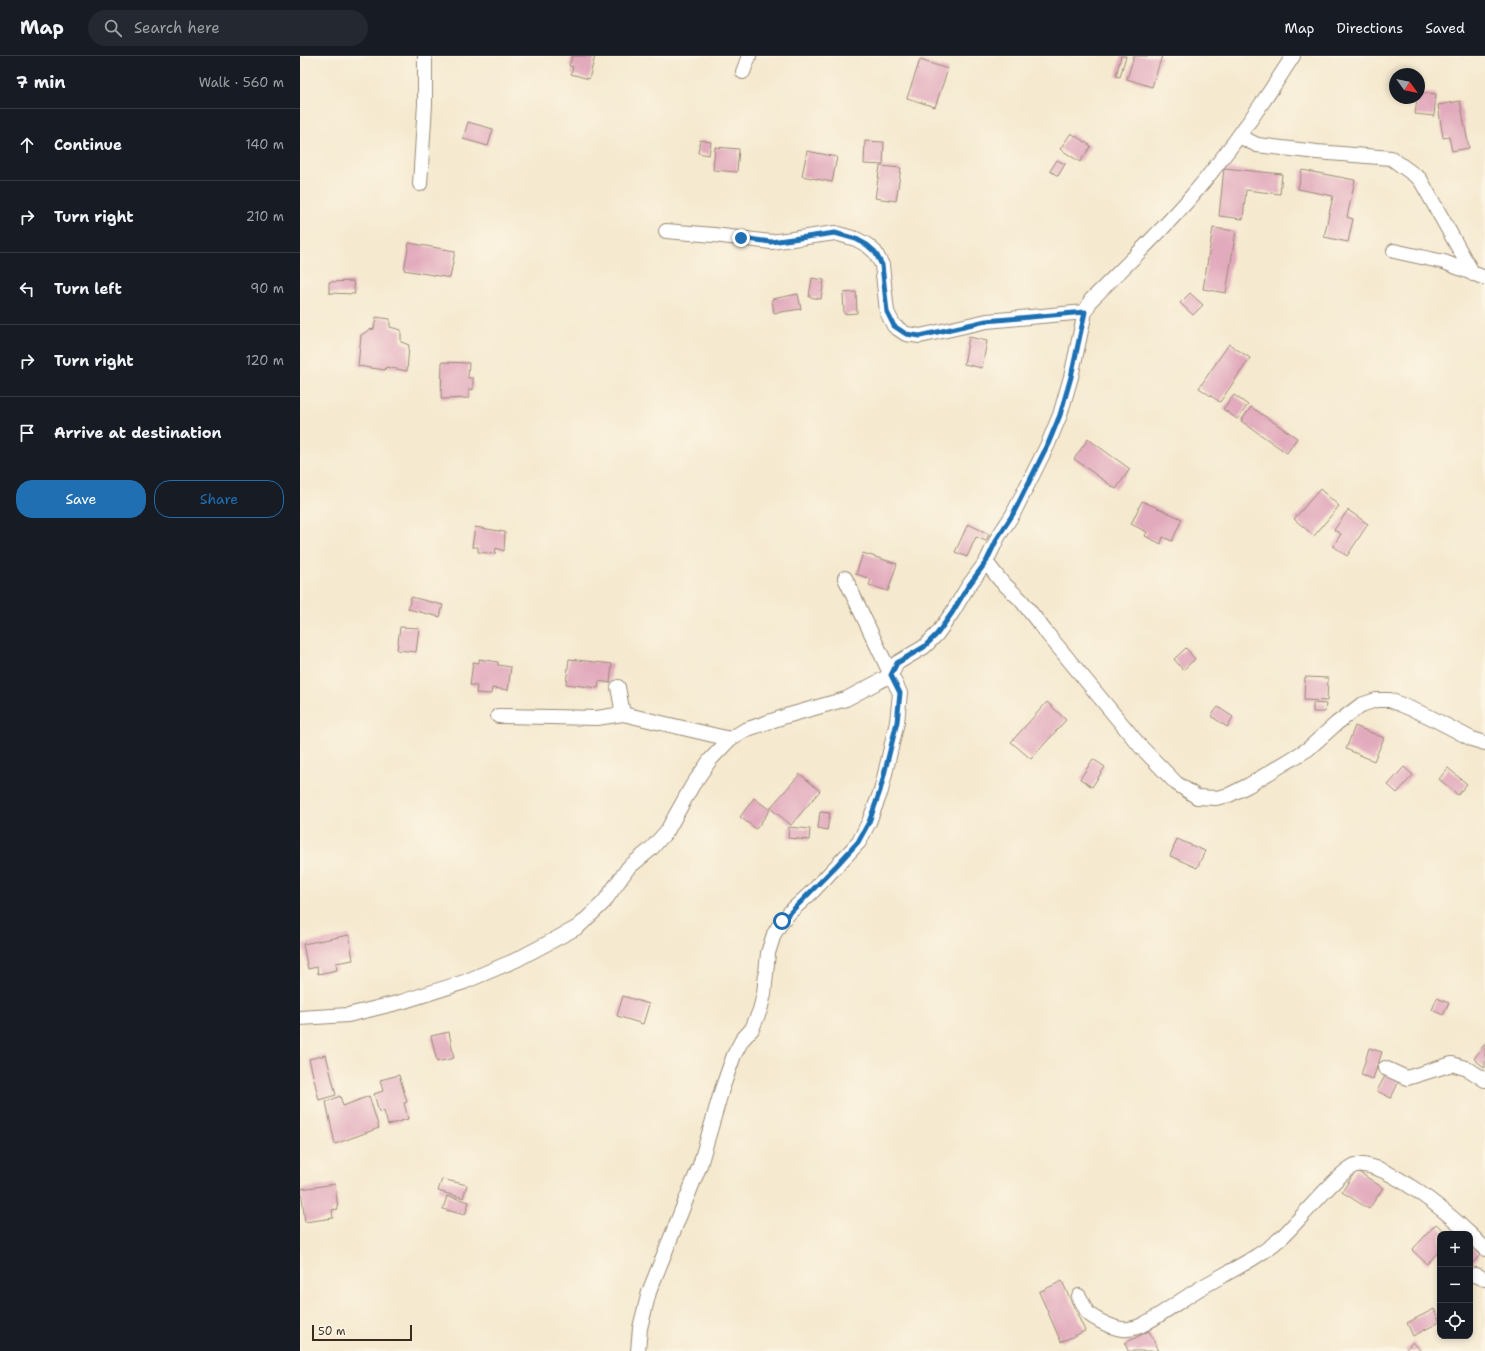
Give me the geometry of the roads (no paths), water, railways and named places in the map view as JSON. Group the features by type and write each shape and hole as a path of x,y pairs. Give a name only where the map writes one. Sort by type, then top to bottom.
{"street":[{"path":"420,184 425,104 425,56"},
{"path":"743,72 750,56"},
{"path":"300,1018 348,1015 401,1002 464,982 516,960 578,927 604,902 628,868 651,849 666,831 692,786 710,760 730,739 745,730 786,716 846,699 891,675 897,663 924,647 937,634 986,562 1048,444 1071,377 1085,312 1091,300 1154,238 1191,197 1239,136 1293,56"},
{"path":"1239,136 1257,144 1317,152 1391,158 1420,179 1479,276"},
{"path":"666,231 771,242 835,233 856,239 867,245 875,252 882,265 887,312 894,326 906,334 920,336 986,321 1085,312"},
{"path":"1394,251 1444,262 1479,276"},
{"path":"986,562 1000,580 1021,600 1140,746 1176,783 1197,796 1216,798 1228,795 1249,786 1308,749 1337,723 1361,705 1376,700 1390,700 1428,716 1472,739 1485,742"},
{"path":"638,1351 640,1328 649,1292 700,1165 722,1089 734,1055 742,1040 752,1028 760,1010 764,994 768,953 774,934 782,921 791,911 858,842 869,822 880,791 897,722 900,693 845,578"},
{"path":"618,687 623,714"},
{"path":"498,716 597,718 623,714 730,739"},
{"path":"1385,1068 1408,1078 1452,1064 1468,1069 1485,1080"},
{"path":"1079,1296 1089,1314 1106,1324 1123,1329 1138,1327 1199,1289 1260,1255 1283,1236 1342,1173 1355,1165 1368,1166 1383,1170 1419,1192 1449,1214 1467,1231"},
{"path":"1473,1237 1485,1249"}]}
